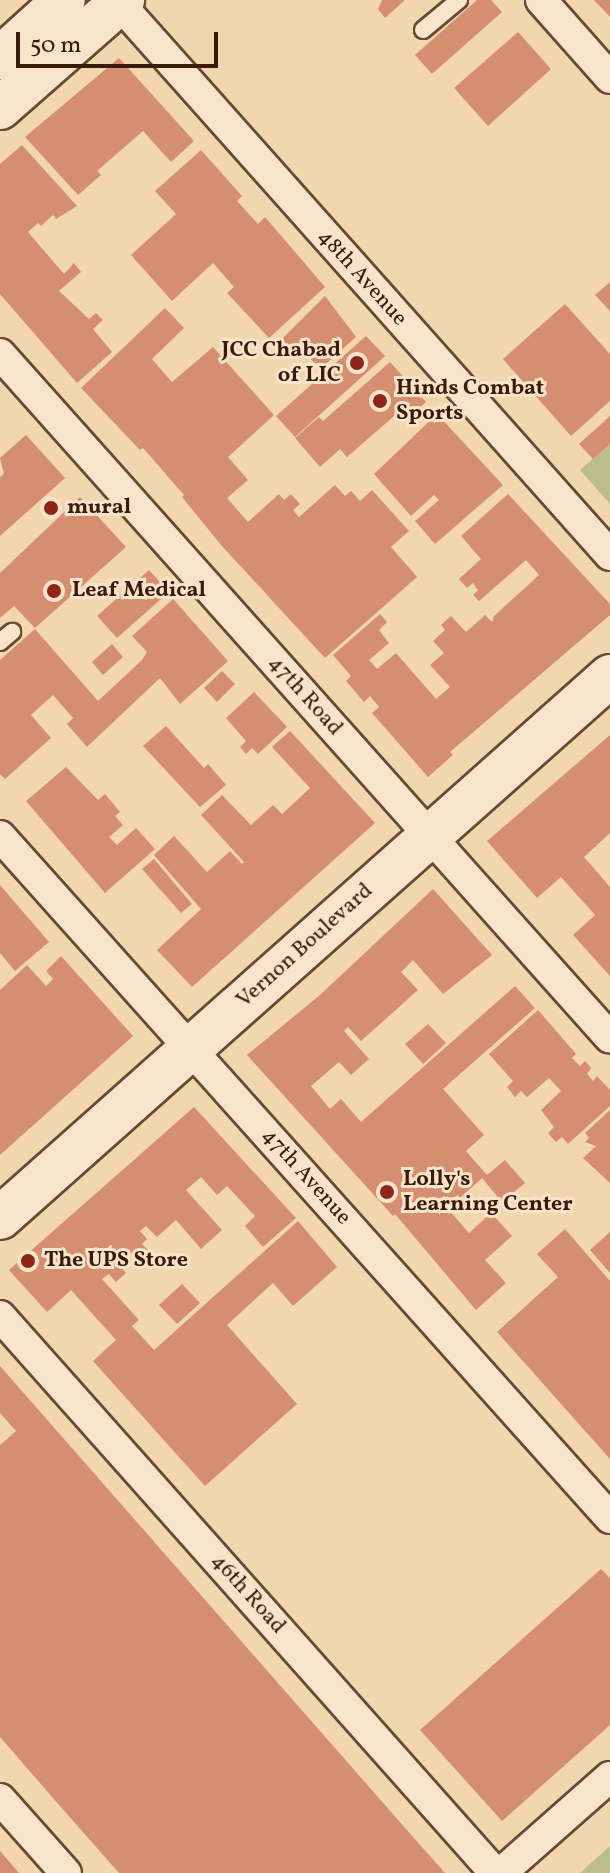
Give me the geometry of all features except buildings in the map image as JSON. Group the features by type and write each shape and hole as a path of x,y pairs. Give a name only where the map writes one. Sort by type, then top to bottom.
{"main road":[{"path":"0,58 64,0"},
{"path":"0,108 119,1"},
{"name":"Vernon Boulevard","path":"0,1218 610,676"}],"street":[{"path":"541,0 610,78"},
{"name":"48th Avenue","path":"119,1 610,555"},
{"name":"47th Road","path":"0,354 610,1038"},
{"name":"47th Avenue","path":"0,836 610,1518"},
{"name":"46th Road","path":"0,1316 498,1873"},
{"path":"498,1873 610,1777"},
{"path":"0,1799 66,1873"}],"lane":[{"path":"423,30 459,0"}],"green space":[{"path":"610,444 610,504 580,470"},
{"path":"610,1846 610,1873 580,1873"}],"place":[{"name":"JCC Chabad of LIC","path":"357,363"},
{"name":"Hinds Combat Sports","path":"380,401"},
{"name":"mural","path":"51,508"},
{"name":"Leaf Medical","path":"54,591"},
{"name":"Lolly's Learning Center","path":"387,1192"},
{"name":"The UPS Store","path":"28,1261"}]}
